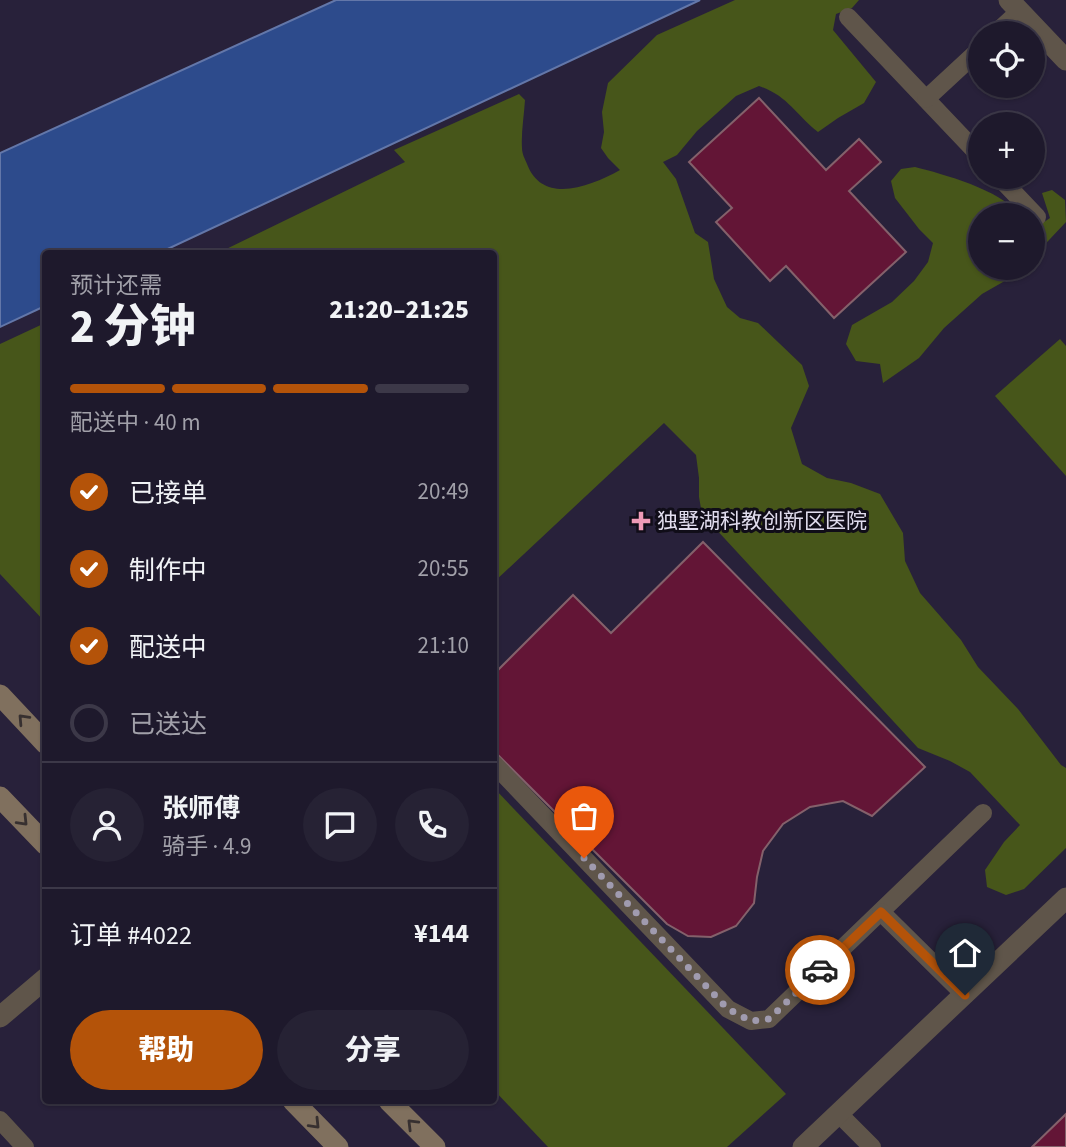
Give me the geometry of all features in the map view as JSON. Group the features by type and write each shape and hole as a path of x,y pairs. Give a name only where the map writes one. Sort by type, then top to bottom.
{"main road":[{"path":"0,695 42,740"},
{"path":"0,797 42,841"},
{"path":"296,1104 338,1147"},
{"path":"392,1104 435,1147"}],"street":[{"path":"1014,6 1066,60"},
{"path":"803,1147 1066,898"},
{"path":"0,1017 42,981"}],"lane":[{"path":"1004,21 1014,6"},
{"path":"848,17 968,143"},
{"path":"926,99 968,59"},
{"path":"1010,189 1024,203"},
{"path":"497,767 728,1009 751,1021 769,1019 983,813"},
{"path":"881,912 965,995"},
{"path":"839,1114 872,1147"},
{"path":"0,1120 25,1147"}],"green space":[{"path":"735,0 859,0 852,8 836,14 833,30 876,82 864,103 818,132 784,100 759,86 736,96 697,131 677,155 663,162 676,179 695,233 708,242 714,279 727,307 740,318 758,323 802,365 809,386 791,428 802,464 827,478 851,483 880,494 903,533 905,561 920,593 961,640 978,667 1018,709 1066,768 1066,848 1024,889 1006,895 987,887 985,870 1004,842 1020,825 970,772 918,748 702,514 696,455 664,423 497,579 497,250 224,250 405,162 394,150 519,94 525,100 523,152 534,177 544,185 569,189 608,176 620,170 601,148 604,132 602,112 608,83 657,35"},
{"path":"915,167 941,174 968,184 968,189 987,191 1007,203 968,203 968,280 1006,280 982,294 944,328 919,358 883,383 880,364 856,361 846,344 852,325 892,302 914,281 928,262 933,243 895,198 891,181 901,169"},
{"path":"1052,190 1065,200 1066,222 1045,244 1045,221 1050,218 1042,193"},
{"path":"42,324 42,619 0,574 0,344"},
{"path":"1060,339 1066,346 1066,476 995,396"},
{"path":"497,791 786,1094 727,1147 548,1147 497,1093"}],"water":[{"path":"336,0 700,0 166,250 42,250 42,307 0,327 0,153"}],"building":[{"path":"759,98 826,170 859,139 881,162 849,191 906,252 834,318 786,266 770,281 716,222 732,208 689,162"},
{"path":"703,542 925,767 872,816 843,801 810,807 783,824 763,851 754,903 736,926 711,937 688,936 667,924 497,754 497,671 573,595 611,633"},
{"path":"1066,1114 1066,1147 1032,1147"}],"way so far":[{"path":"584,858 728,1009 751,1021 769,1019 820,970"}],"place":[{"name":"独墅湖科教创新区医院","path":"641,521"}],"route":[{"path":"820,970 881,912 965,995"}]}
